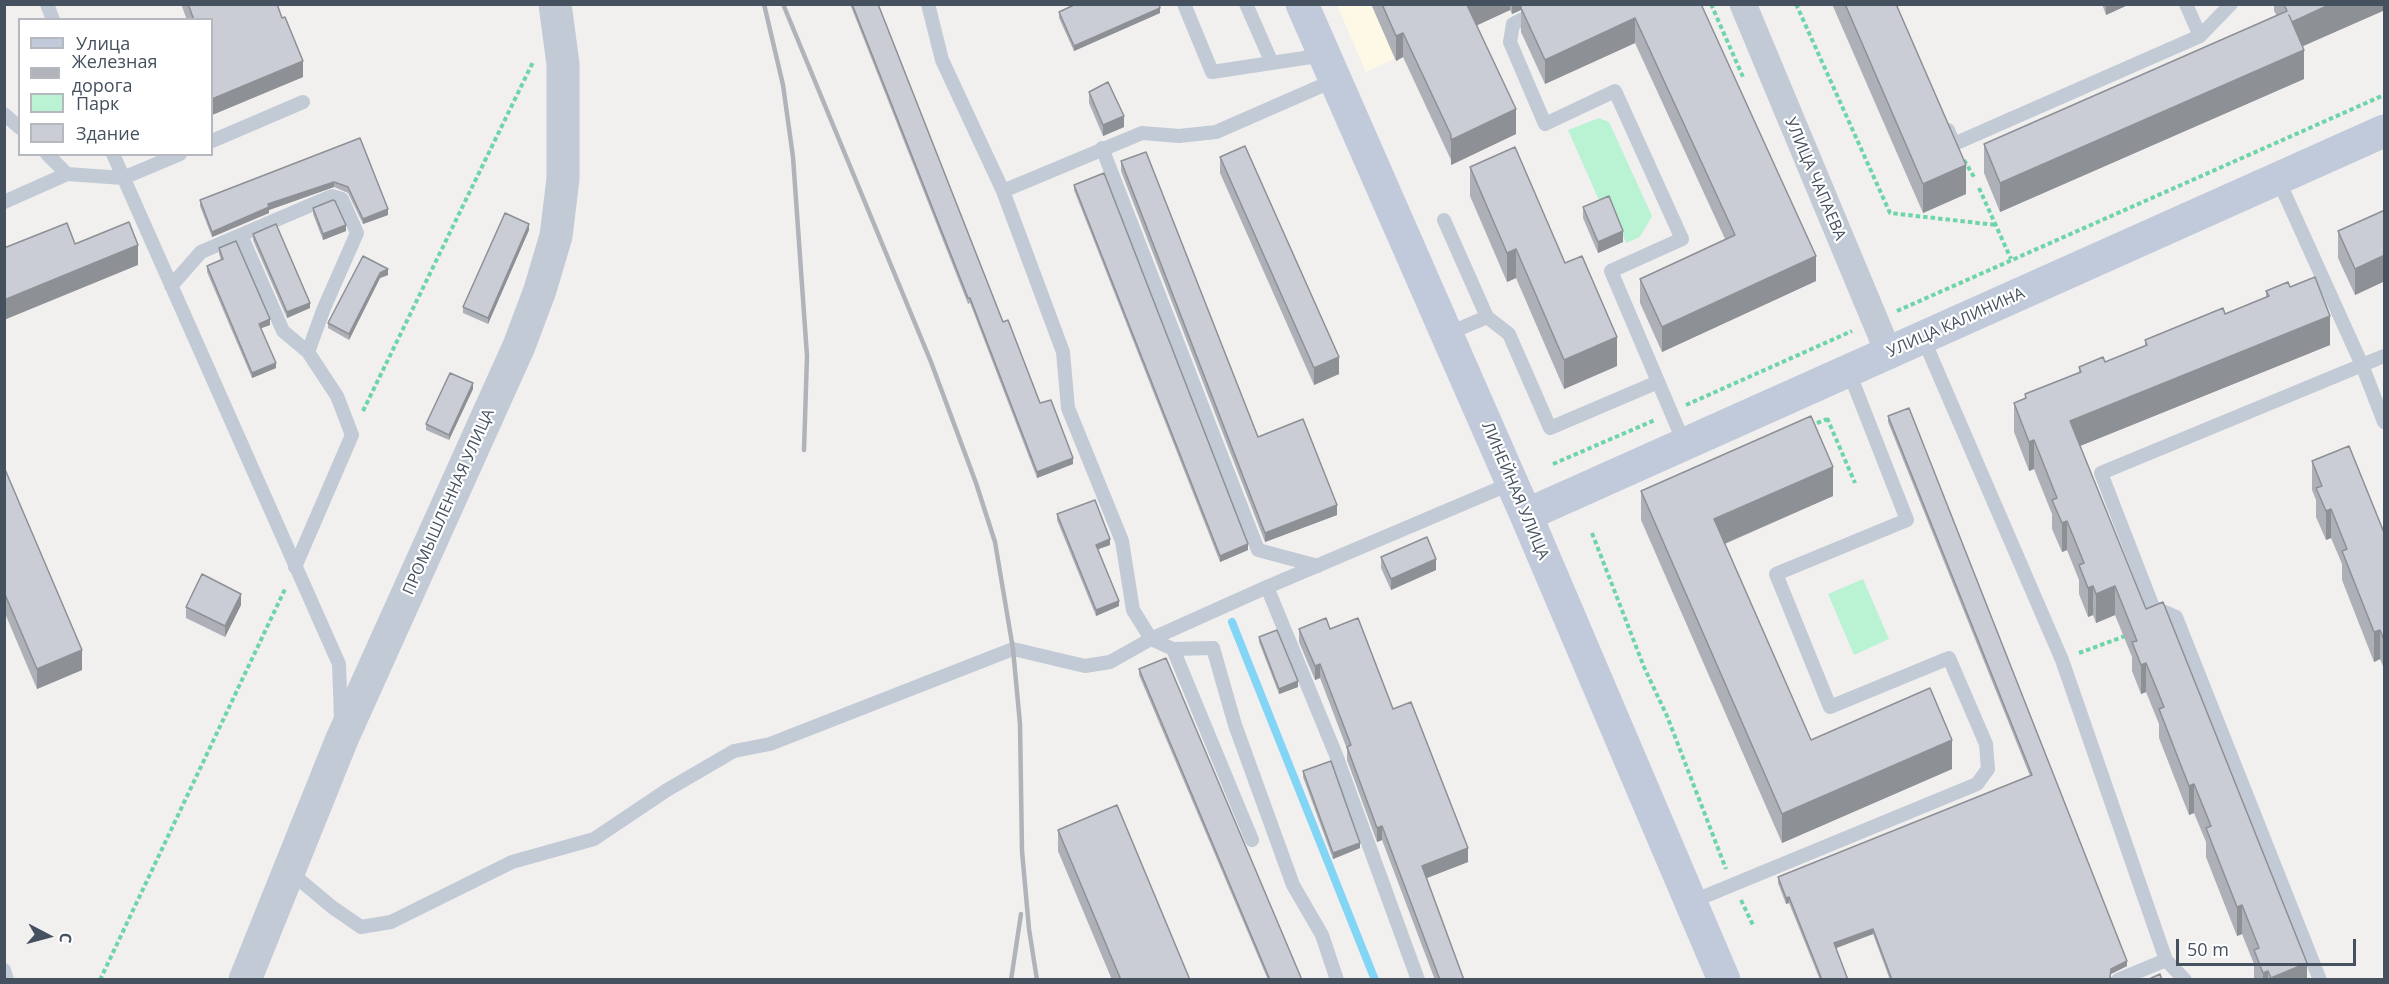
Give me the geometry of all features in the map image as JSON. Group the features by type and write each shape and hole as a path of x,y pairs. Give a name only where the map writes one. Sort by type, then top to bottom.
{"main road":[{"name":"ЛИНЕЙНАЯ УЛИЦА","path":"1302,4 1526,514 1724,980"},
{"name":"УЛИЦА КАЛИНИНА","path":"1526,514 1849,372 2277,177 2385,131"}],"street":[{"name":"ПРОМЫШЛЕННАЯ УЛИЦА","path":"245,980 342,739 519,346 540,290 556,236 563,178 563,64 555,4"},
{"name":"УЛИЦА ЧАПАЕВА","path":"1743,4 1889,354"}],"lane":[{"path":"928,4 942,60 1003,191 1063,352 1068,408 1122,541 1133,610 1151,639 1173,650 1213,648 1235,725 1293,885 1322,935 1337,980"},
{"path":"1184,4 1212,72 1272,63 1330,67"},
{"path":"1246,4 1272,63"},
{"path":"1553,4 1513,24 1510,42 1545,124 1615,91 1682,240 1611,271 1685,445"},
{"path":"2186,4 2200,36"},
{"path":"1945,122 1954,144 2200,36 2230,4"},
{"path":"1003,191 1142,133 1179,136 1216,132 1330,67"},
{"path":"213,141 303,102"},
{"path":"4,114 18,126"},
{"path":"1102,148 1258,550 1318,566"},
{"path":"48,156 66,174"},
{"path":"114,156 339,663 342,739"},
{"path":"4,202 66,174 123,178 175,156"},
{"path":"2277,177 2362,365 2385,422"},
{"path":"171,286 201,252 332,196 342,199 357,233 324,308 308,352"},
{"path":"1444,220 1487,317 1509,334 1550,428 1658,382"},
{"path":"241,235 283,331 308,352 337,396 352,435 295,567"},
{"path":"1447,334 1487,317"},
{"path":"1923,338 2061,660 2166,960 2185,980"},
{"path":"2320,980 2176,617 2153,607 2101,473 2385,356"},
{"path":"1691,902 1977,784 1988,769 1986,744 1949,658 1830,707 1776,574 1907,520 1849,372"},
{"path":"289,870 332,907 361,927 391,922 512,862 594,839 667,789 734,751 770,744 1013,649 1085,666 1110,662 1151,639 1267,587 1512,483"},
{"path":"1267,587 1336,755 1418,980"},
{"path":"1173,650 1252,840"},
{"path":"2118,980 2166,960"},
{"path":"4,970 7,980"}],"path":[{"path":"1796,4 1890,213 1996,225"},
{"path":"352,435 536,55"},
{"path":"1553,464 2385,95"},
{"path":"1979,188 2011,260"},
{"path":"1814,387 1855,483"},
{"path":"1806,428 1827,419"},
{"path":"1592,533 1733,885 1754,925"},
{"path":"100,980 295,567"},
{"path":"2061,660 2134,632"}],"shaded area":[{"path":"1337,5 1509,5 1366,72"}],"green space":[{"path":"1599,118 1609,122 1652,216 1640,237 1626,243 1611,204 1602,207 1568,130"},
{"path":"1863,579 1889,639 1854,655 1828,594"}],"building":[{"path":"188,4 277,4 282,18 285,17 303,61 213,99 213,18 193,18"},
{"path":"852,4 878,4 1003,322 1008,320 1040,403 1051,400 1073,458 1037,472"},
{"path":"1076,4 1159,4 1160,8 1074,46 1059,12"},
{"path":"1382,4 1469,4 1467,5 1516,109 1451,140 1451,135 1403,33 1396,36"},
{"path":"1522,4 1701,4 1816,256 1662,327 1640,279 1735,235 1635,18 1545,60 1521,8"},
{"path":"1845,4 1896,4 1966,165 1923,184"},
{"path":"2284,4 2331,4 2292,22 2304,50 2000,183 1984,144 2287,11"},
{"path":"1108,82 1124,116 1103,125 1089,92"},
{"path":"360,138 388,209 363,219 348,187 334,182 268,204 269,207 212,232 200,200"},
{"path":"1245,146 1339,357 1314,368 1220,157"},
{"path":"1515,147 1565,263 1582,256 1617,337 1564,360 1516,249 1507,253 1470,167"},
{"path":"1146,152 1258,437 1303,419 1337,505 1265,533 1121,161"},
{"path":"1104,173 1248,544 1220,556 1074,185"},
{"path":"1609,196 1623,231 1598,242 1583,207"},
{"path":"333,200 346,225 323,234 313,208"},
{"path":"2385,210 2385,255 2355,269 2338,231"},
{"path":"505,213 529,224 488,318 463,307"},
{"path":"129,222 138,245 4,300 4,248 67,223 75,244"},
{"path":"276,224 310,303 287,312 253,234"},
{"path":"236,241 270,319 259,324 276,363 252,373 207,266 223,259 219,248"},
{"path":"363,256 388,269 380,273 349,334 328,323"},
{"path":"2315,277 2330,316 2070,421 2146,609 2163,602 2307,963 2271,978 2268,971 2263,973 2254,950 2259,948 2242,905 2237,907 2206,828 2211,826 2194,784 2189,786 2159,709 2164,707 2146,663 2141,665 2132,642 2137,641 2115,586 2096,594 2093,586 2088,588 2079,565 2084,563 2067,521 2062,523 2052,500 2057,498 2034,440 2029,442 2014,403 2026,398 2025,394 2081,372 2079,367 2103,357 2105,362 2147,345 2145,340 2223,308 2225,314 2269,296 2266,291 2288,282 2290,287"},
{"path":"450,373 473,383 449,435 426,424"},
{"path":"1909,408 2127,961 2111,969 2112,980 1892,980 1873,929 1834,943 1848,980 1822,980 1789,897 1786,898 1778,877 2032,775 1888,416"},
{"path":"1811,416 1833,467 1714,519 1811,740 1930,688 1952,740 1782,814 1641,491"},
{"path":"2349,446 2385,535 2385,642 2380,630 2374,632 2342,551 2347,549 2331,509 2326,511 2316,488 2322,486 2312,461"},
{"path":"4,467 82,650 37,669 4,592"},
{"path":"1095,500 1110,539 1096,545 1119,601 1096,610 1057,514"},
{"path":"1427,537 1436,559 1391,579 1381,557"},
{"path":"202,574 241,594 225,626 186,607"},
{"path":"1326,618 1330,629 1358,618 1393,709 1411,702 1468,848 1422,866 1464,980 1440,980 1382,826 1377,828 1347,747 1351,745 1320,664 1315,666 1299,629"},
{"path":"1277,630 1298,681 1279,689 1259,637"},
{"path":"1166,658 1302,980 1270,980 1139,669"},
{"path":"1331,761 1360,843 1333,853 1303,771"},
{"path":"1117,805 1190,980 1121,980 1058,830"},
{"path":"2160,974 2162,980 2147,980"}],"waterway":[{"path":"1232,622 1375,980"}],"railway":[{"path":"764,4 783,85 793,157 807,356 804,450"},
{"path":"783,4 931,362 976,483 995,542 1013,649 1020,724 1022,851 1029,929 1037,980"},
{"path":"1011,980 1021,914"}]}
